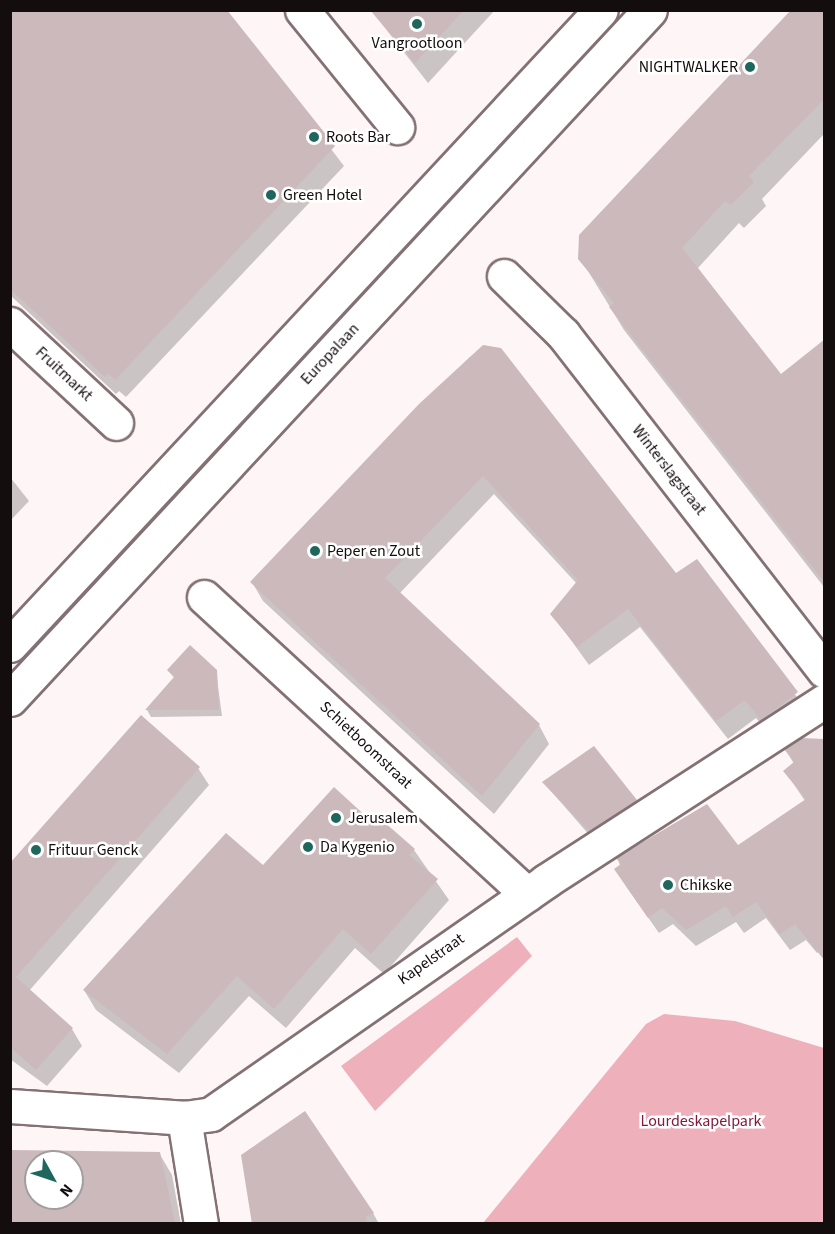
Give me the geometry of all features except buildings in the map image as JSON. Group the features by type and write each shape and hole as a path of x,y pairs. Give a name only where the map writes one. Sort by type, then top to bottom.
{"street":[{"path":"302,10 397,128"},
{"path":"10,645 600,10"},
{"name":"Europalaan","path":"10,699 650,10"},
{"name":"Winterslagstraat","path":"504,276 563,334 825,671"},
{"name":"Fruitmarkt","path":"10,324 116,423"},
{"name":"Schietboomstraat","path":"204,597 527,894"},
{"name":"Kapelstraat","path":"10,1106 184,1118 211,1114 527,894 825,701"},
{"path":"184,1118 201,1224"}],"green space":[{"path":"517,937 532,956 375,1111 341,1066"},
{"name":"Lourdeskapelpark","path":"664,1014 735,1021 824,1048 824,1223 483,1223 646,1024"}],"place":[{"name":"Vangrootloon","path":"417,24"},
{"name":"NIGHTWALKER","path":"750,67"},
{"name":"Roots Bar","path":"314,137"},
{"name":"Green Hotel","path":"271,195"},
{"name":"Peper en Zout","path":"315,551"},
{"name":"Jerusalem","path":"336,818"},
{"name":"Da Kygenio","path":"308,847"},
{"name":"Frituur Genck","path":"36,850"},
{"name":"Chikske","path":"668,885"}]}
